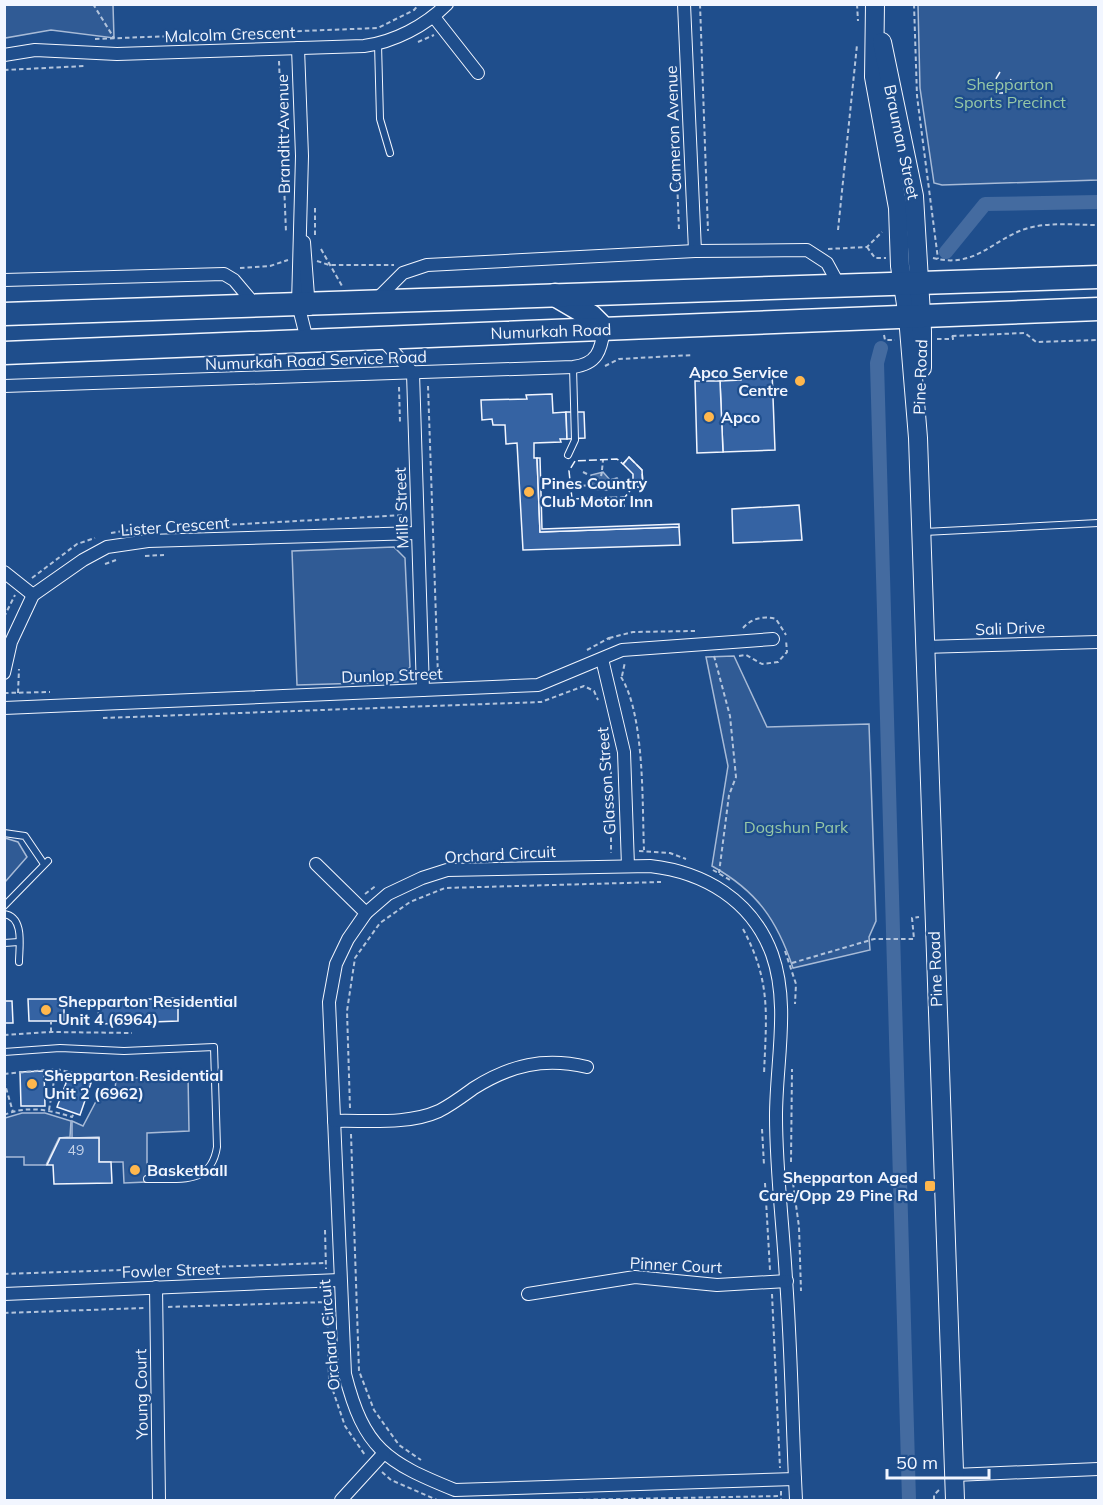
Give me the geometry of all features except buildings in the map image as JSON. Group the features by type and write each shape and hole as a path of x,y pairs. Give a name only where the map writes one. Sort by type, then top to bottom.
{"highway":[{"path":"4,314 1098,277"},
{"path":"553,294 591,316 604,329"},
{"name":"Numurkah Road","path":"4,353 1098,309"}],"street":[{"name":"Malcolm Crescent","path":"4,55 34,50 117,54 378,44 434,17 447,4"},
{"name":"Cameron Avenue","path":"684,4 695,251"},
{"name":"Brauman Street","path":"875,4 874,77 907,207 910,282"},
{"path":"434,17 478,73"},
{"name":"Branditt Avenue","path":"298,48 301,220 307,340"},
{"path":"375,301 403,273 428,265 695,251 807,250 827,263 839,285"},
{"path":"4,280 224,274 234,280 255,305"},
{"name":"Pine Road","path":"910,282 915,317 923,647 956,1500"},
{"name":"Numurkah Road Service Road","path":"4,386 573,368 589,364 596,358 602,348 604,329"},
{"path":"380,337 412,374"},
{"name":"Mills Street","path":"412,374 423,685"},
{"name":"Lister Crescent","path":"4,673 10,642 33,595 83,560 107,547 148,541 418,533"},
{"path":"4,572 33,595"},
{"name":"Dunlop Street","path":"4,708 423,685 538,685 618,652 773,639"},
{"name":"Sali Drive","path":"923,647 1098,642"},
{"name":"Glasson Street","path":"602,659 624,752 628,866"},
{"path":"316,864 361,909"},
{"name":"Orchard Circuit","path":"628,866 675,869 711,884 723,890 759,927 776,968 781,997 776,1117 787,1281 795,1479 455,1490 405,1468 384,1453 361,1426 345,1374 329,1002 336,964 361,909 388,894 447,870 628,866"},
{"path":"334,1121 409,1119 438,1111 488,1079 520,1065 556,1061 587,1067"},
{"name":"Pinner Court","path":"528,1294 635,1277 717,1286 787,1281"},
{"name":"Fowler Street","path":"4,1294 340,1280"},
{"name":"Young Court","path":"156,1287 159,1500"},
{"path":"341,1500 384,1453"},
{"path":"954,1475 1098,1469"},
{"path":"795,1479 796,1498"}],"lane":[{"path":"378,44 380,119 390,153"},
{"path":"568,455 575,440 573,368"},
{"path":"920,532 1098,523"},
{"path":"4,833 25,836 46,862 4,906"},
{"path":"4,914 16,921 19,962"},
{"path":"4,943 19,942"},
{"path":"4,1052 60,1048 124,1051 214,1047 217,1147 215,1161 208,1172 195,1177 147,1179"}],"path":[{"path":"93,4 114,38 117,54"},
{"path":"92,39 378,28 419,4"},
{"path":"700,4 708,231"},
{"path":"857,4 858,26"},
{"path":"914,4 917,96 938,259"},
{"path":"838,230 858,36"},
{"path":"278,57 286,239"},
{"path":"807,250 867,247 882,232 888,214 907,207"},
{"path":"867,247 875,258 948,261 972,258 1034,227 1098,225"},
{"path":"952,336 1025,333 1036,342 1098,340"},
{"path":"423,685 438,679 428,386"},
{"path":"602,472 603,460"},
{"path":"583,472 589,475"},
{"path":"582,486 588,485"},
{"path":"624,497 624,507"},
{"path":"136,556 171,554"},
{"path":"98,567 125,556"},
{"path":"582,652 609,638 626,664 622,676"},
{"path":"711,884 720,873 729,795 736,777 730,716 714,656"},
{"path":"18,693 19,668"},
{"path":"100,718 542,702 584,686 594,692 601,708"},
{"path":"4,693 53,692"},
{"path":"607,740 610,762 611,853 627,851 670,853 690,861"},
{"path":"710,869 738,886"},
{"path":"361,909 367,891 385,880"},
{"path":"423,1461 399,1445 374,1410 360,1371 347,1011 354,958 380,923 410,902 445,888 668,882"},
{"path":"776,968 874,939 914,939 912,918 921,917 934,923"},
{"path":"742,928 763,976 766,1002 764,1082"},
{"path":"784,949 791,963 796,984 795,1006"},
{"path":"51,1021 51,1032"},
{"path":"4,1035 51,1032 132,1033"},
{"path":"791,1166 792,1061"},
{"path":"50,1110 56,1069"},
{"path":"4,1074 56,1069 103,1077 206,1073"},
{"path":"82,1074 82,1080"},
{"path":"4,1081 13,1112"},
{"path":"45,1097 51,1097"},
{"path":"4,1102 10,1100"},
{"path":"4,1115 13,1112 50,1110 72,1117 74,1113"},
{"path":"762,1127 764,1172"},
{"path":"792,1176 799,1227 801,1297"},
{"path":"765,1182 780,1467"},
{"path":"325,1228 329,1379 345,1426 373,1465 391,1480 437,1500"},
{"path":"4,1274 326,1263"},
{"path":"571,1500 796,1498"}],"green space":[{"path":"5,4 113,5 114,38 51,30 5,38"},
{"name":"Shepparton Sports Precinct","path":"918,5 1098,5 1098,180 942,185 934,183 920,88"},
{"path":"394,547 405,558 410,667 398,682 297,685 292,551"},
{"name":"Dogshun Park","path":"734,656 767,727 869,724 876,921 869,937 870,950 793,968 780,935 763,908 741,886 712,866 728,766 706,657"},
{"path":"5,838 18,842 27,857 5,882"},
{"path":"188,1075 189,1131 147,1133 147,1182 124,1183 123,1162 99,1162 99,1137 72,1138 72,1121 83,1126 103,1088 115,1090 116,1079"},
{"path":"22,1113 45,1113 71,1121 70,1137 59,1138 46,1165 24,1165 24,1157 5,1157 5,1118"}],"shaded area":[{"path":"603,472 610,480 617,478 620,483 618,487 607,490 592,489 591,475"}],"waterway":[{"path":"946,252 985,204 1098,202"},
{"path":"881,348 877,363 909,1500"}],"fence":[{"path":"1000,72 994,82 997,93 1003,93 1011,79"},
{"path":"629,457 642,470 643,487 633,487 625,497 572,499 569,471 575,461 617,459 623,464 629,457"}],"place":[{"name":"Apco Service Centre","path":"800,381"},
{"name":"Apco","path":"709,417"},
{"name":"Pines Country Club Motor Inn","path":"529,492"},
{"name":"Shepparton Residential Unit 4 (6964)","path":"46,1010"},
{"name":"Shepparton Residential Unit 2 (6962)","path":"32,1084"},
{"name":"Basketball","path":"135,1170"},
{"name":"Shepparton Aged Care/Opp 29 Pine Rd","path":"930,1186"}]}
